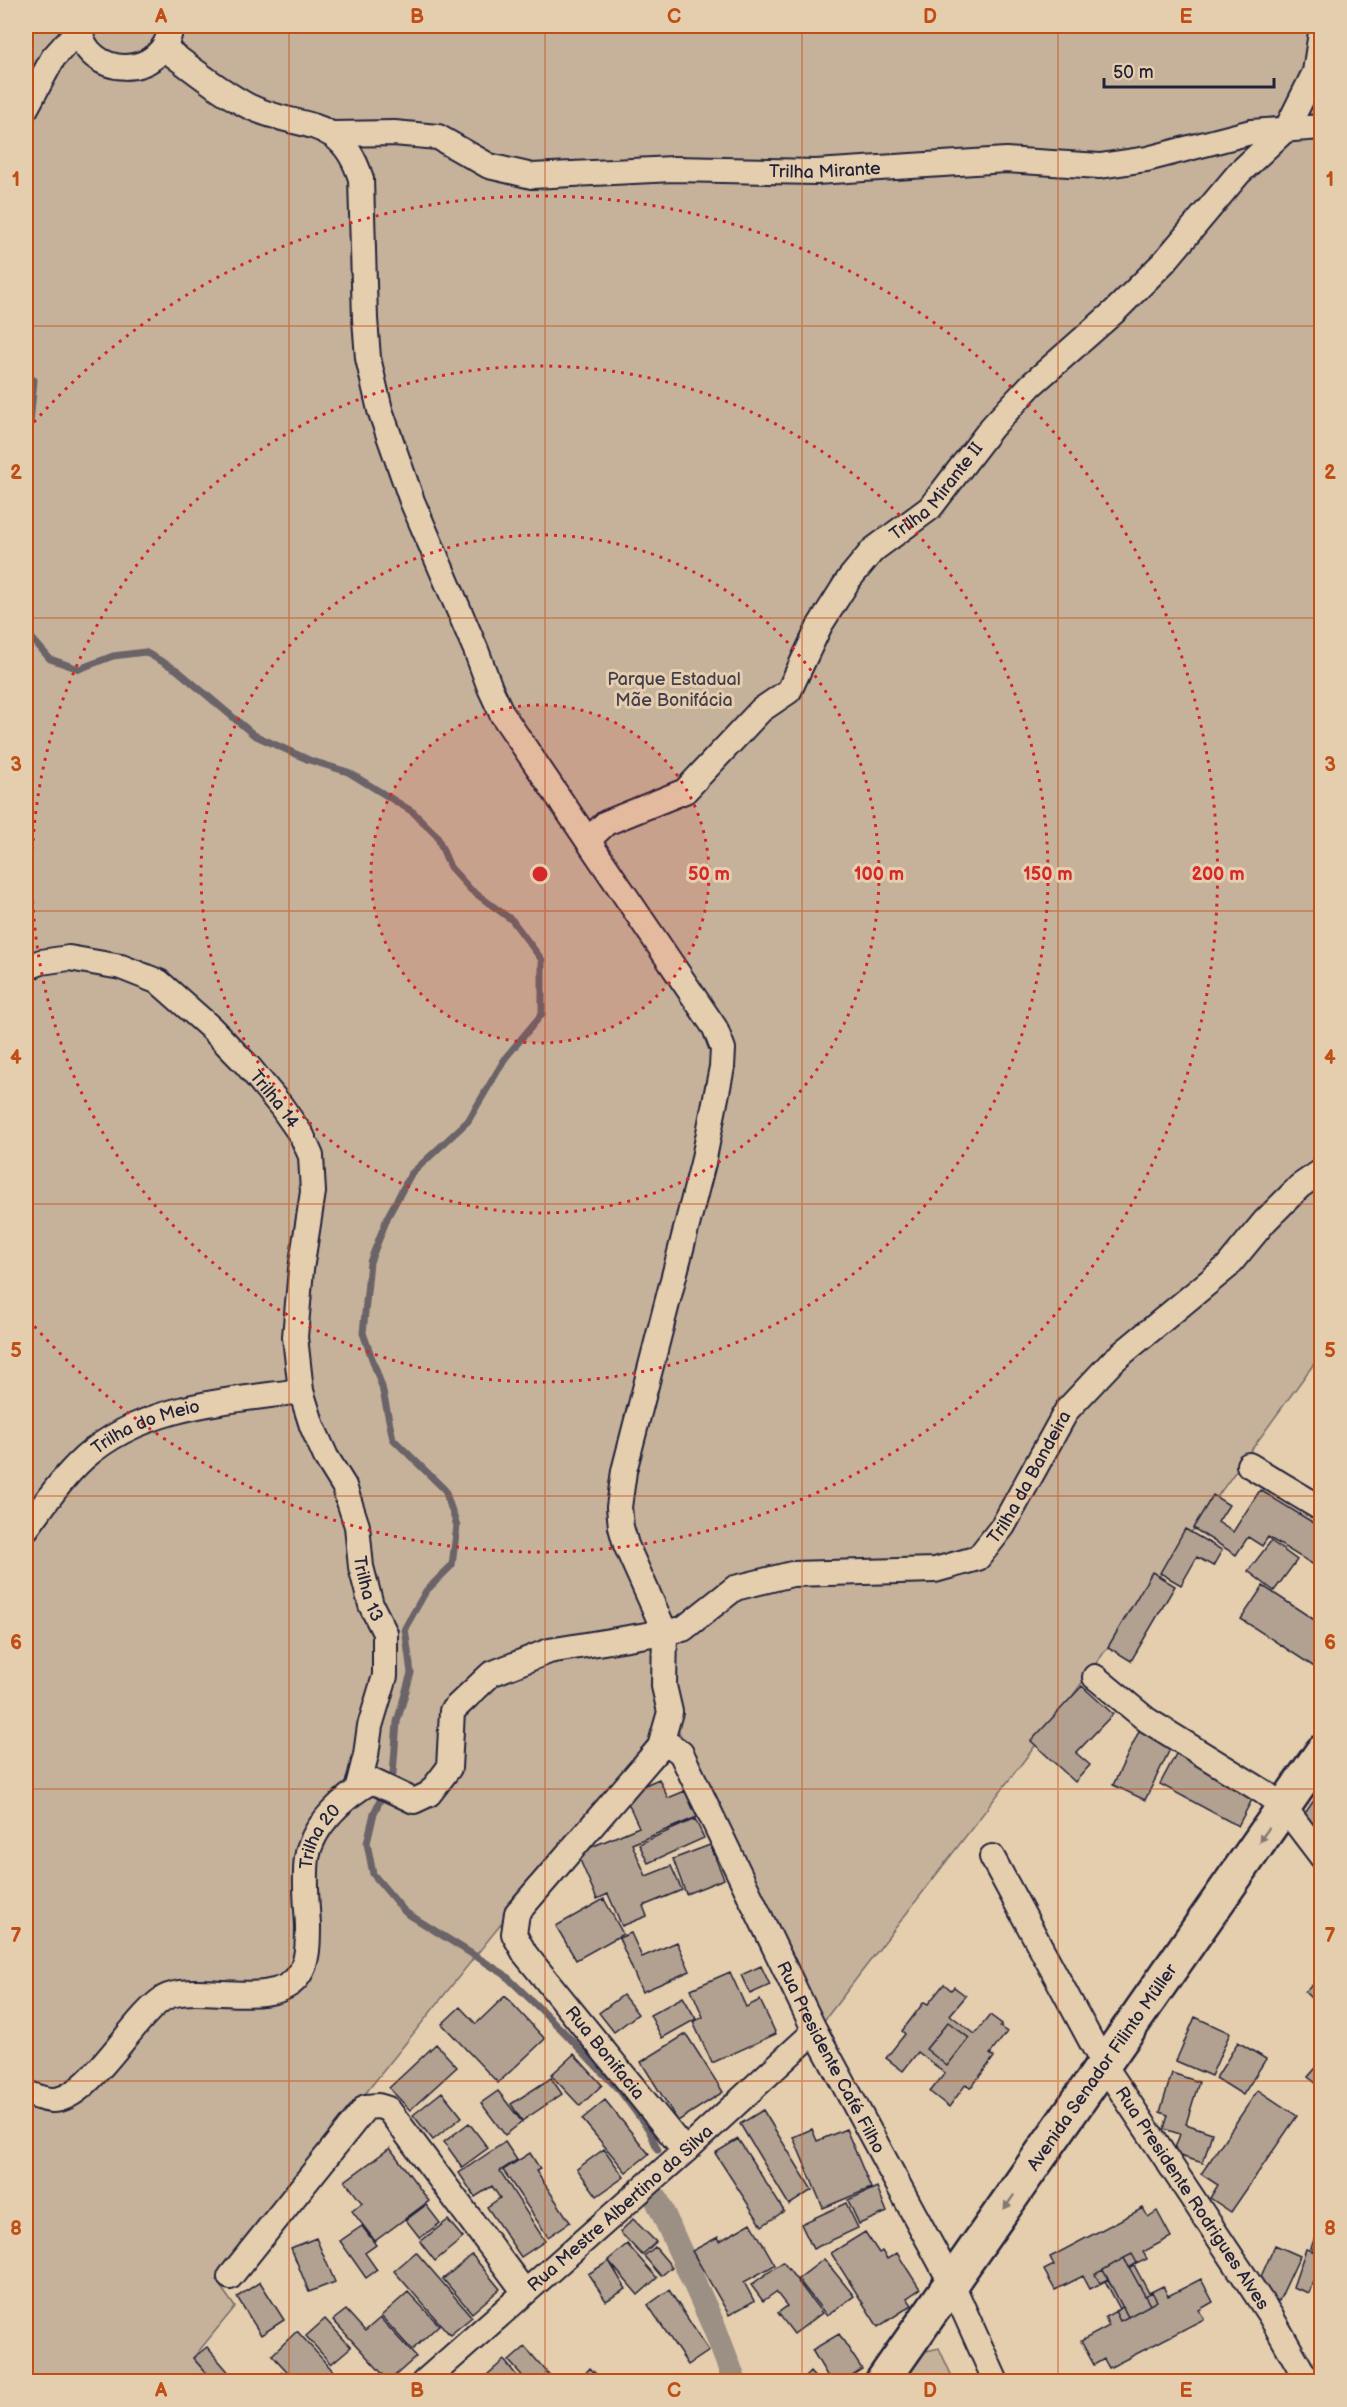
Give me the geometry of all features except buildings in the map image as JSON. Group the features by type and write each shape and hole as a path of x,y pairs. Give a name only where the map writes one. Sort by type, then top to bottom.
{"street":[{"path":"79,27 84,43 94,56 107,64 123,67 138,66 152,59 164,48 171,26"},
{"path":"1287,128 1315,72 1322,26"},
{"path":"26,108 34,71 53,58 79,27"},
{"path":"164,48 224,92 250,107 333,134 345,145 355,161 361,179 368,358 380,410 412,501 502,714 716,1028 723,1049 722,1067 703,1164 624,1471 619,1507 626,1545 665,1632 664,1686 670,1712 660,1747"},
{"name":"Trilha Mirante","path":"333,134 394,133 438,137 489,166 532,176 673,169 816,172 1006,160 1100,166 1147,159 1251,132 1322,127"},
{"name":"Trilha Mirante II","path":"588,840 606,823 685,791 761,710 789,691 820,625 849,579 873,550 930,508 992,427 1031,385 1115,311 1165,261 1239,173 1287,128"},
{"name":"Trilha 14","path":"26,968 41,962 69,958 121,967 159,982 211,1028 248,1066 281,1106 302,1137 311,1156 313,1192 295,1338 301,1391"},
{"name":"Trilha da Bandeira","path":"665,1632 683,1629 735,1588 781,1577 935,1570 978,1558 1003,1527 1067,1410 1113,1362 1227,1267 1265,1221 1300,1186 1322,1171"},
{"name":"Trilha do Meio","path":"26,1529 58,1485 85,1457 121,1433 161,1415 203,1404 301,1391"},
{"name":"Trilha 13","path":"301,1391 312,1426 326,1458 344,1486 357,1526 361,1567 370,1605 385,1633 385,1676 370,1726 364,1785"},
{"path":"1250,1465 1322,1509"},
{"path":"364,1785 400,1794 414,1801 429,1794 449,1768 452,1711 491,1674 549,1651 665,1632"},
{"path":"1095,1677 1147,1720 1284,1807 1322,1857"},
{"name":"Rua Presidente Café Filho","path":"660,1747 670,1745 681,1753 815,2031 952,2284 996,2382"},
{"name":"Rua Bonifacia","path":"660,1747 517,1913 514,1934 525,1954 685,2151"},
{"name":"Avenida Senador Filinto Müller","path":"882,2382 1322,1752"},
{"name":"Trilha 20","path":"26,2093 52,2100 68,2096 96,2073 153,2006 168,1996 185,1993 267,1993 292,1983 300,1973 308,1946 307,1857 318,1828 364,1785"},
{"name":"Rua Presidente Rodrigues Alves","path":"992,1857 1104,2065 1270,2315 1308,2382"},
{"name":"Rua Mestre Albertino da Silva","path":"423,2382 685,2151 815,2031"},
{"path":"230,2277 366,2107 378,2106 388,2109 524,2291"}],"green space":[{"name":"Parque Estadual Mãe Bonifácia","path":"26,26 1321,26 1321,1354 1055,1720 820,2026 670,1713 216,2280 235,2307 193,2358 213,2381 26,2382"},
{"path":"939,2348 954,2381 901,2382 922,2352"}],"waterway":[{"path":"26,377 34,380 30,423 26,429"},
{"path":"26,634 50,659 79,669 113,656 145,652 177,670 254,735 309,760 348,772 413,812 437,836 450,867 471,890 512,920 542,960 542,1014 506,1057 468,1121 411,1174 388,1216 370,1262 363,1333 382,1387 393,1439 445,1490 457,1526 452,1565 426,1591 405,1628 411,1673 397,1722 393,1774 374,1813 367,1843 373,1874 405,1912 504,1974 620,2091 649,2130 658,2150"},
{"path":"657,2200 715,2329 735,2382"}]}
